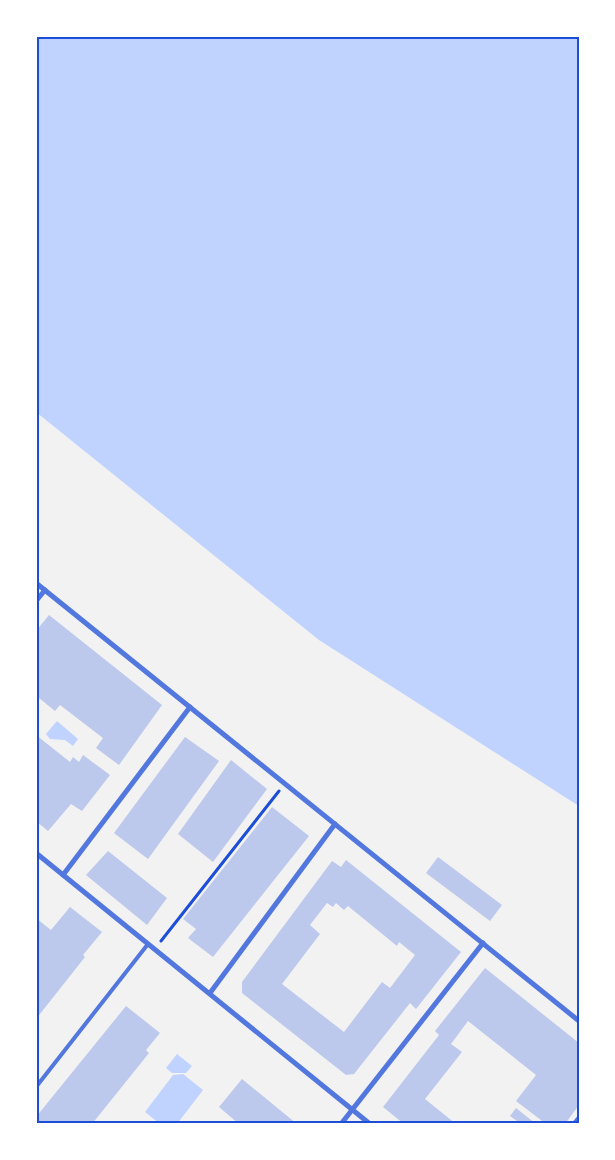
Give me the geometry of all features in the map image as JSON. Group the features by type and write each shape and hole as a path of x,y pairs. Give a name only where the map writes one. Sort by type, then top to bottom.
{"street":[{"path":"36,583 579,1021"},
{"path":"36,601 45,590"},
{"path":"63,875 190,706"},
{"path":"210,993 335,824"},
{"path":"36,853 370,1124"},
{"path":"341,1124 483,943"},
{"path":"574,1124 579,1118"}],"lane":[{"path":"36,1087 148,944"}],"path":[{"path":"154,950 285,783"}],"water":[{"path":"36,36 579,36 579,806 319,640 36,412"},
{"path":"57,721 78,739 73,746 65,740 50,739 46,734"},
{"path":"177,1054 192,1066 186,1073 172,1073 166,1068"},
{"path":"183,1074 203,1090 177,1124 160,1124 145,1112 173,1075"}],"building":[{"path":"49,615 162,705 119,765 96,748 103,738 60,705 55,711 39,698 36,702 36,631"},
{"path":"36,735 70,762 73,757 79,762 83,755 110,775 82,811 71,804 48,831 36,821"},
{"path":"185,737 219,761 148,859 114,833"},
{"path":"231,760 267,789 213,862 178,834"},
{"path":"272,807 309,836 213,957 188,938 196,929 183,919"},
{"path":"108,851 167,898 147,925 86,875"},
{"path":"438,857 502,905 490,921 426,873"},
{"path":"346,860 461,952 416,1009 410,1003 354,1074 346,1075 242,993 242,982 332,861 341,867","holes":["327,903 333,907 336,903 344,910 348,906 397,946 399,942 415,955 390,988 382,982 344,1032 282,984 320,934 310,925"]},
{"path":"70,907 102,932 83,955 85,957 36,1019 36,918 51,930"},
{"path":"485,968 579,1043 579,1105 565,1124 546,1124 516,1101 536,1075 468,1021 451,1044 462,1052 425,1099 456,1124 404,1124 383,1107 439,1035 435,1031"},
{"path":"126,1006 160,1033 146,1050 149,1053 92,1124 36,1124 36,1117"},
{"path":"242,1079 297,1124 239,1124 219,1107"},
{"path":"516,1108 536,1124 515,1124 517,1121 510,1116"}]}
